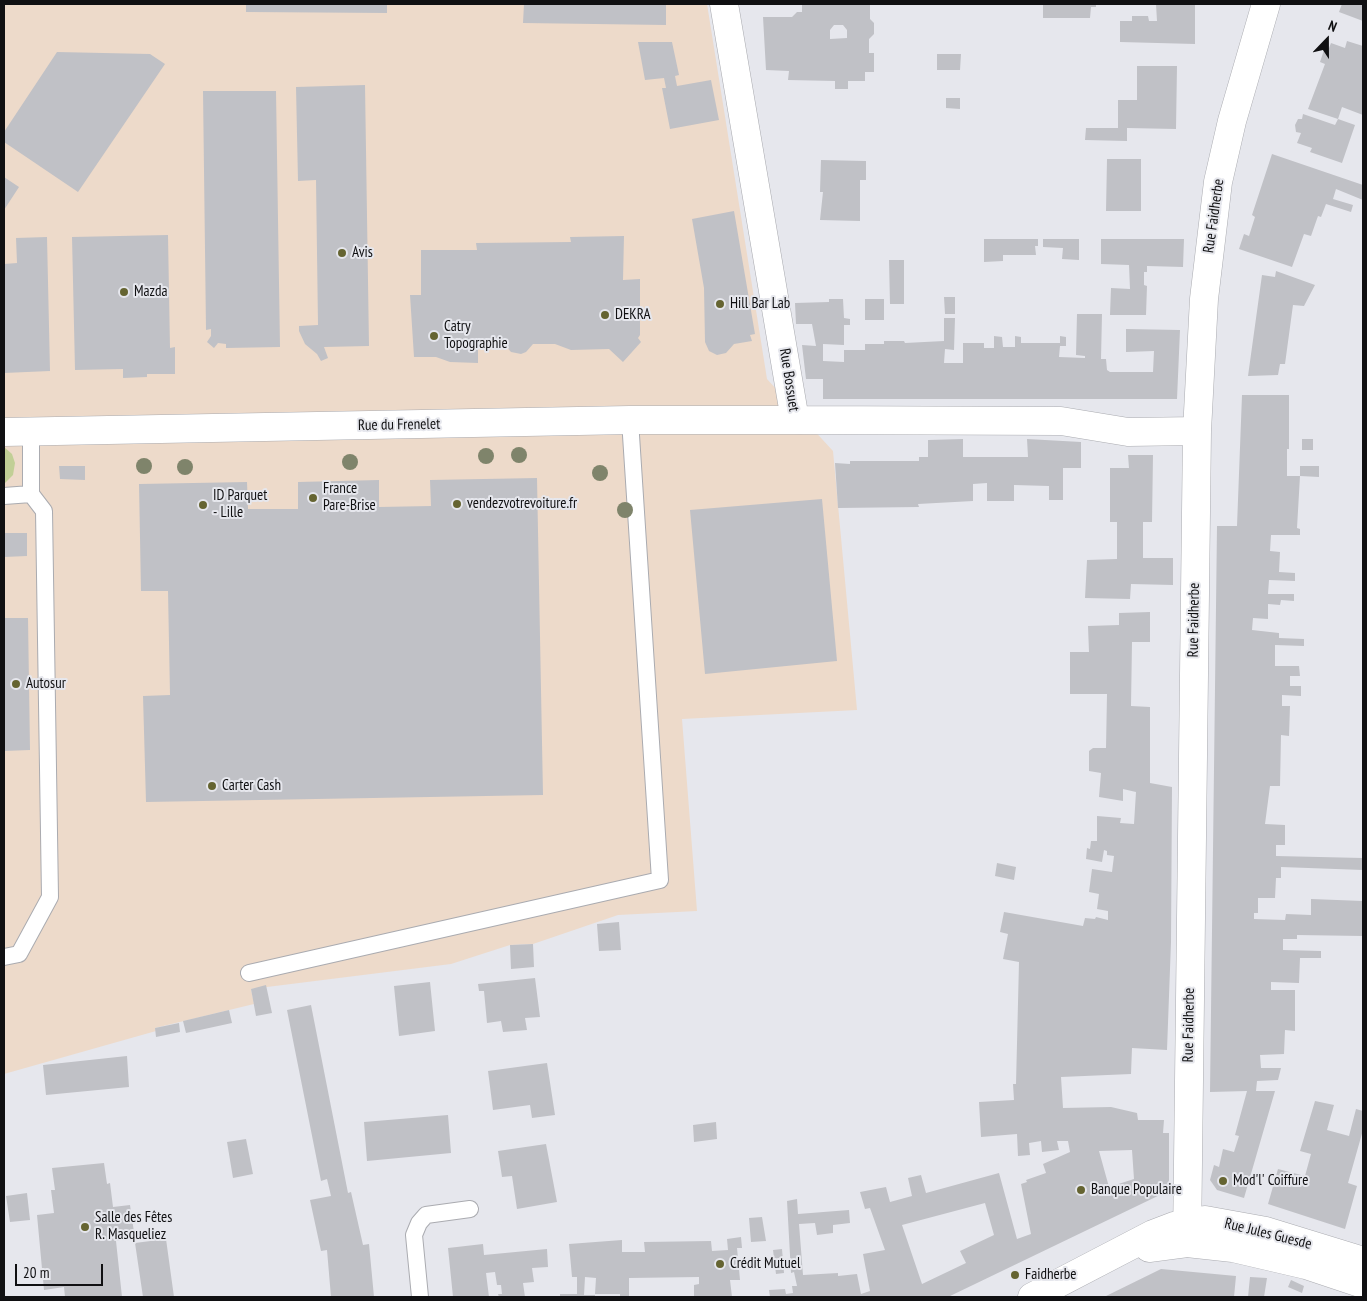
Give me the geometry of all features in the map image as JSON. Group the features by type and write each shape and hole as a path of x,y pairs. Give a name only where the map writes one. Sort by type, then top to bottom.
{"street":[{"name":"Rue Bossuet","path":"724,4 736,64 795,420 1061,421 1128,432 1197,431"},
{"name":"Rue Faidherbe","path":"1187,1233 1197,431 1204,299 1214,208 1232,121 1266,4"},
{"name":"Rue du Frenelet","path":"4,432 630,420 795,420"},
{"name":"Rue Jules Guesde","path":"1032,1297 1090,1268 1187,1233 1204,1220 1240,1224 1363,1261"},
{"name":"Rue Jules Guesde","path":"1187,1233 1206,1244 1272,1256 1337,1274 1363,1284"}],"lane":[{"path":"249,974 660,880 630,420"},
{"path":"4,957 20,954 50,897 44,511 31,494 31,432"},
{"path":"4,496 31,494"},
{"path":"420,1297 414,1235 419,1223 426,1216 470,1209"}],"shaded area":[{"path":"4,4 707,4 767,379 833,451 857,710 682,719 697,911 618,915 533,944 510,945 451,964 251,989 254,1004 155,1028 156,1031 4,1074"}],"green space":[{"path":"4,447 12,454 15,463 13,475 4,484"}],"building":[{"path":"246,4 387,4 387,13 246,12"},
{"path":"524,4 666,4 666,25 523,23"},
{"path":"802,4 870,5 870,19 874,23 874,34 869,39 869,53 874,53 874,72 865,72 865,81 848,81 848,89 835,89 835,81 788,80 789,71 766,70 763,17 792,17 797,12 802,12","holes":["834,25 843,25 847,30 847,38 830,39 830,30"]},
{"path":"1043,4 1096,4 1096,7 1091,7 1090,18 1043,18"},
{"path":"1156,4 1195,4 1195,44 1120,42 1120,21 1132,21 1132,16 1148,16 1149,21 1157,21"},
{"path":"1342,4 1363,4 1363,21 1339,12"},
{"path":"1347,41 1363,46 1363,115 1342,107 1338,119 1308,109 1325,64 1320,62 1325,47 1329,48 1331,43 1345,48"},
{"path":"638,42 672,42 679,75 675,76 677,86 711,80 719,120 670,129 662,88 666,88 664,78 645,80"},
{"path":"57,52 150,54 165,64 78,192 4,142 4,132"},
{"path":"937,54 961,54 960,70 937,70"},
{"path":"1137,66 1177,66 1176,129 1127,128 1127,141 1085,140 1086,128 1118,128 1118,100 1137,100"},
{"name":"Avis","path":"365,85 369,346 324,347 328,358 321,361 317,354 305,344 299,331 299,326 318,325 316,180 298,181 296,87"},
{"path":"203,91 276,91 280,347 226,348 226,344 218,343 214,348 207,342 211,336 211,329 206,330"},
{"path":"946,98 960,98 960,109 946,108"},
{"path":"1303,114 1335,125 1338,119 1355,125 1342,163 1310,152 1312,148 1297,143 1301,133 1296,132 1295,125 1298,119 1302,119"},
{"path":"1272,154 1363,185 1363,200 1336,189 1333,199 1353,205 1351,212 1326,204 1321,217 1318,216 1311,236 1304,234 1292,267 1239,249 1244,234 1249,236 1255,217 1252,215"},
{"path":"1107,159 1141,159 1141,211 1106,211"},
{"path":"821,160 866,161 866,180 860,180 860,221 820,220 823,192 820,192"},
{"path":"4,177 19,187 4,210"},
{"path":"734,211 755,334 750,335 752,341 734,344 726,353 717,355 709,351 705,342 704,288 692,219"},
{"name":"Mazda","path":"168,235 170,348 175,347 175,374 147,374 147,377 123,378 123,369 75,370 72,237"},
{"path":"624,236 623,280 640,279 640,335 638,338 641,342 623,362 609,349 571,350 555,344 533,344 526,352 521,354 511,352 504,344 478,344 478,363 450,362 436,357 414,357 410,295 421,295 421,250 477,250 476,243 571,242 570,237"},
{"path":"47,237 50,371 4,373 4,264 17,263 16,238"},
{"path":"984,239 1038,239 1038,246 1035,246 1036,255 1003,255 1003,261 984,262"},
{"path":"1043,239 1079,239 1079,260 1062,259 1063,248 1043,247"},
{"path":"1101,239 1184,239 1183,267 1147,266 1147,272 1144,272 1144,285 1147,286 1146,315 1110,315 1111,288 1130,289 1129,265 1101,264"},
{"path":"889,260 904,260 904,304 890,304"},
{"path":"1276,271 1315,285 1304,306 1293,305 1285,364 1280,364 1278,375 1248,376 1262,275 1275,277"},
{"path":"944,297 955,297 955,314 945,314"},
{"path":"829,299 843,299 844,318 850,319 850,325 844,325 844,345 823,344 823,361 844,362 844,350 865,350 865,344 884,344 884,341 904,341 905,343 944,341 944,318 955,318 954,350 945,349 944,363 963,363 963,343 984,343 984,348 994,348 994,336 1002,337 1003,347 1015,347 1015,336 1021,337 1021,343 1060,343 1060,336 1066,337 1066,346 1060,346 1059,357 1085,358 1085,356 1076,355 1077,314 1102,314 1101,359 1106,359 1107,370 1110,372 1153,372 1154,351 1126,352 1126,329 1180,330 1177,399 823,399 823,379 806,379 802,345 816,346 812,324 796,324 795,303 829,302"},
{"path":"865,299 884,299 884,320 865,320"},
{"path":"1242,395 1289,395 1287,476 1300,476 1297,528 1300,529 1300,535 1271,535 1270,551 1280,552 1279,572 1295,573 1295,581 1269,580 1268,594 1294,594 1294,601 1281,600 1280,605 1268,604 1268,619 1253,618 1252,630 1279,633 1279,638 1304,639 1304,646 1275,645 1275,666 1299,666 1300,676 1290,676 1290,686 1301,686 1301,696 1282,695 1282,706 1290,706 1289,736 1281,735 1280,786 1270,786 1265,824 1285,825 1285,845 1276,845 1276,856 1363,858 1363,870 1281,867 1281,878 1276,878 1275,898 1258,898 1258,913 1254,913 1254,919 1285,920 1286,914 1311,915 1311,899 1363,901 1363,936 1297,935 1297,939 1283,939 1283,950 1321,951 1321,958 1300,958 1299,983 1271,982 1271,990 1295,990 1295,1031 1285,1030 1284,1054 1260,1055 1261,1068 1281,1068 1278,1080 1257,1081 1256,1091 1275,1091 1244,1198 1217,1190 1210,1180 1214,1165 1219,1167 1223,1149 1234,1152 1239,1136 1235,1135 1247,1091 1210,1092 1217,526 1237,526"},
{"path":"963,439 963,457 1028,457 1027,439 1081,442 1081,468 1063,468 1063,500 1049,500 1049,486 1014,485 1014,501 987,501 987,483 973,484 973,501 918,504 919,507 838,508 835,463 850,464 850,461 919,461 919,457 928,457 928,440"},
{"path":"1302,439 1313,439 1313,450 1302,450"},
{"path":"1128,455 1153,455 1152,522 1143,522 1143,558 1173,558 1173,585 1131,584 1130,599 1085,598 1087,560 1117,559 1117,522 1110,522 1110,468 1129,468"},
{"path":"59,466 85,466 85,480 60,479"},
{"path":"1300,466 1319,466 1319,477 1300,476"},
{"path":"537,478 543,795 146,802 143,696 170,695 168,591 141,591 139,484 247,482 248,509 298,509 298,482 379,480 379,507 431,506 430,480"},
{"path":"822,499 837,661 705,674 690,510"},
{"path":"4,533 27,533 27,556 4,557"},
{"path":"1150,612 1150,642 1132,642 1131,706 1150,707 1150,783 1172,787 1171,942 1167,1050 1132,1048 1131,1074 1061,1077 1063,1108 1111,1107 1137,1113 1138,1120 1164,1120 1163,1133 1169,1133 1169,1187 1164,1193 948,1297 770,1297 769,1290 785,1289 786,1294 793,1293 792,1286 797,1286 794,1272 791,1273 787,1201 797,1199 798,1214 849,1210 850,1223 833,1225 833,1233 817,1235 815,1223 799,1224 803,1275 838,1273 838,1276 857,1274 861,1294 870,1291 863,1254 885,1250 870,1208 865,1209 860,1192 886,1187 890,1202 912,1196 908,1178 921,1175 926,1193 999,1173 1017,1239 1031,1234 1021,1184 1027,1182 1026,1180 1046,1173 1043,1164 1070,1152 1068,1141 1057,1141 1059,1150 1042,1152 1041,1141 1029,1143 1030,1155 1018,1156 1017,1134 981,1137 979,1102 1014,1100 1013,1084 1016,1084 1019,962 1003,959 1008,934 1000,932 1004,912 1083,926 1085,918 1095,919 1096,917 1108,920 1108,911 1097,909 1099,894 1089,892 1092,869 1112,872 1114,856 1107,855 1107,851 1104,850 1102,862 1086,859 1087,848 1090,849 1091,841 1097,841 1097,816 1121,818 1120,823 1134,824 1136,792 1123,789 1123,801 1099,797 1101,773 1089,771 1089,751 1093,748 1106,748 1107,694 1070,694 1070,652 1089,652 1088,626 1119,625 1119,613","holes":["1132,1150 1134,1179 1109,1187 1099,1151","985,1203 994,1235 960,1251 966,1263 922,1284 902,1225"]},
{"name":"Autosur","path":"4,618 28,618 30,750 4,751"},
{"path":"997,863 1016,867 1014,880 995,876"},
{"path":"619,922 621,950 599,951 597,924"},
{"path":"533,944 534,967 511,969 510,945"},
{"path":"535,978 540,1017 525,1018 527,1030 503,1032 501,1021 487,1023 484,991 479,991 478,984"},
{"path":"430,982 435,1031 399,1036 394,986"},
{"path":"266,985 272,1013 256,1016 251,989"},
{"path":"311,1005 348,1193 351,1192 363,1245 369,1244 374,1297 331,1297 327,1250 321,1251 310,1200 331,1196 327,1179 321,1181 287,1010"},
{"path":"229,1010 232,1023 186,1033 183,1021"},
{"path":"179,1023 180,1032 156,1037 155,1028"},
{"path":"127,1056 129,1087 46,1095 43,1065"},
{"path":"547,1063 555,1115 532,1118 530,1105 493,1110 488,1071"},
{"path":"1315,1101 1334,1105 1327,1130 1349,1136 1356,1109 1363,1111 1363,1130 1348,1183 1357,1186 1345,1229 1268,1204 1278,1169 1305,1176 1311,1154 1300,1151"},
{"path":"448,1115 451,1153 367,1161 364,1122"},
{"path":"716,1122 717,1139 694,1142 693,1125"},
{"path":"246,1139 253,1174 233,1178 227,1142"},
{"path":"546,1144 557,1202 517,1209 512,1176 502,1177 498,1151"},
{"name":"Salle des Fêtes R. Masqueliez","path":"104,1163 107,1184 110,1183 113,1207 130,1205 135,1239 116,1241 122,1297 65,1297 64,1287 44,1290 37,1215 54,1213 51,1190 55,1190 52,1168"},
{"path":"27,1193 30,1220 10,1222 6,1196"},
{"path":"762,1217 766,1241 751,1242 749,1218"},
{"path":"741,1237 742,1248 737,1248 740,1280 730,1280 732,1297 694,1297 694,1285 699,1284 699,1277 629,1278 629,1297 620,1297 620,1294 595,1294 596,1278 585,1277 584,1295 595,1295 595,1297 560,1297 560,1294 577,1294 577,1277 572,1277 569,1244 622,1240 622,1252 645,1252 644,1242 711,1241 712,1251 728,1250 727,1239"},
{"path":"166,1239 174,1297 143,1297 135,1243"},
{"path":"483,1244 484,1255 547,1249 548,1267 532,1268 534,1282 523,1283 525,1297 499,1297 498,1294 502,1294 501,1285 497,1285 495,1272 486,1273 489,1297 453,1297 448,1248"},
{"path":"782,1249 784,1273 776,1274 773,1250"},
{"path":"1161,1269 1236,1276 1234,1297 1104,1297"},
{"path":"1250,1277 1267,1278 1264,1297 1248,1297"},
{"path":"1291,1280 1304,1286 1302,1293 1288,1287"}],"place":[{"name":"Avis","path":"342,253"},
{"name":"Mazda","path":"124,292"},
{"name":"Hill Bar Lab","path":"720,304"},
{"name":"DEKRA","path":"605,315"},
{"name":"Catry Topographie","path":"434,336"},
{"name":"France Pare-Brise","path":"313,498"},
{"name":"vendezvotrevoiture.fr","path":"457,504"},
{"name":"ID Parquet - Lille","path":"203,505"},
{"name":"Autosur","path":"16,684"},
{"name":"Carter Cash","path":"212,786"},
{"name":"Mod'l' Coiffure","path":"1223,1181"},
{"name":"Banque Populaire","path":"1081,1190"},
{"name":"Salle des Fêtes R. Masqueliez","path":"85,1227"},
{"name":"Crédit Mutuel","path":"720,1264"},
{"name":"Faidherbe","path":"1015,1275"}]}
